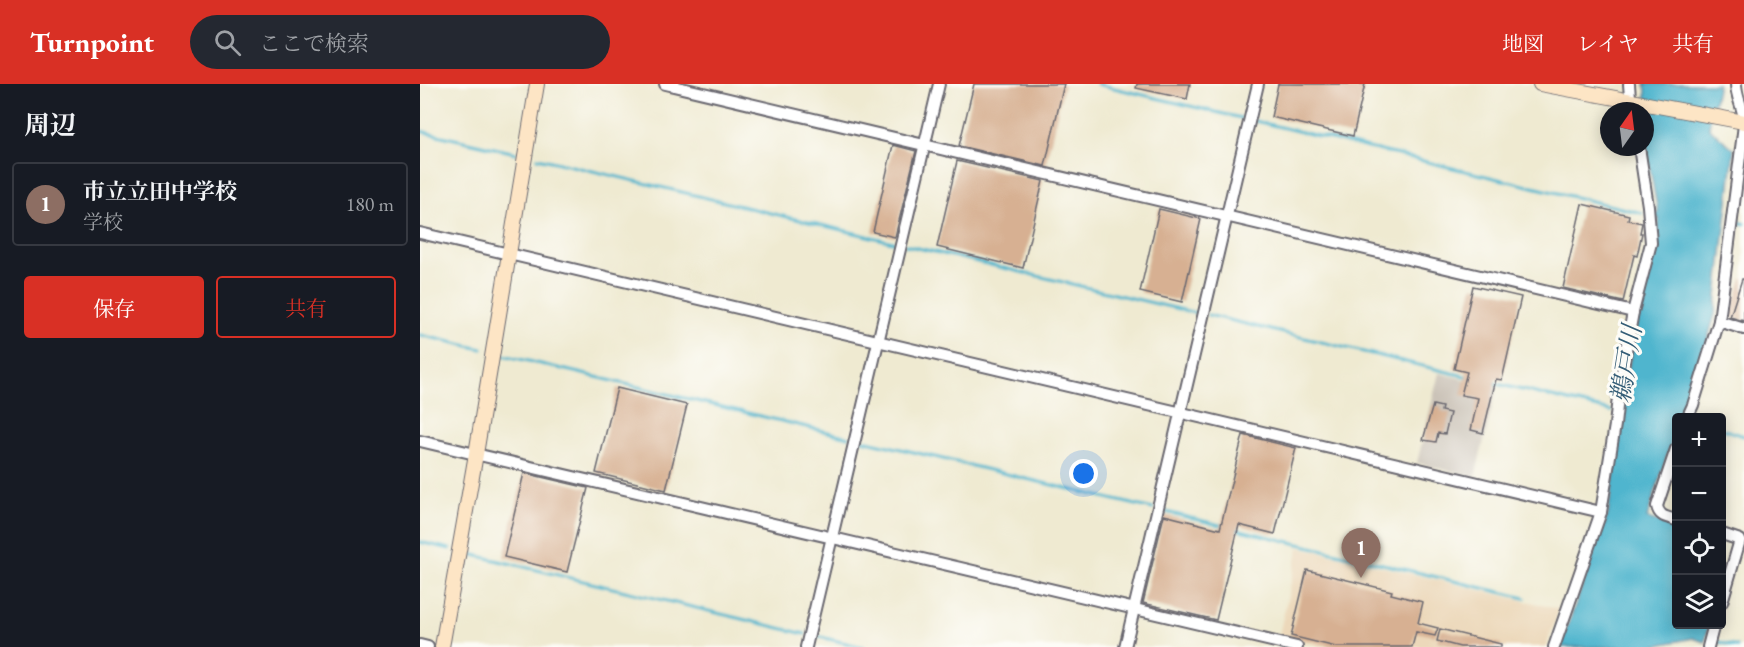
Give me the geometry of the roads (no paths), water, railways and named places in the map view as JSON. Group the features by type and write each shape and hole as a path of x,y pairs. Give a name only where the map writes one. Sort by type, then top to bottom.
{"street":[{"path":"442,647 537,84"},
{"path":"665,84 1633,312"},
{"path":"806,647 939,84"},
{"path":"1125,647 1258,84"},
{"path":"1540,84 1621,102"},
{"path":"1629,84 1633,102"},
{"path":"1689,413 1719,321 1744,122 1743,109 1736,93 1736,84"},
{"path":"1654,108 1744,122"},
{"path":"1554,647 1601,512 1619,388 1633,312 1651,243 1640,156"},
{"path":"420,233 1601,512"},
{"path":"1719,321 1744,329"},
{"path":"420,441 1297,647"},
{"path":"1672,462 1657,506 1662,516 1672,519"},
{"path":"1726,535 1742,541 1726,590"},
{"path":"1708,647 1713,629"},
{"path":"420,645 428,647"}],"water":[{"path":"1645,84 1718,84 1712,104 1709,128 1734,149 1715,314 1689,404 1683,408 1681,413 1672,413 1672,440 1647,518 1672,526 1672,629 1708,629 1705,642 1693,638 1649,647 1560,647 1608,514 1622,418 1621,406 1636,325 1657,244 1659,218 1654,218 1653,215 1658,212 1648,156 1654,156 1654,102 1646,102"}],"waterway":[{"path":"1097,84 1245,119"},
{"path":"1255,121 1642,213"},
{"path":"420,131 516,153"},
{"path":"538,158 897,243"},
{"path":"1736,221 1744,224"},
{"path":"905,245 1200,314"},
{"path":"1208,315 1469,377"},
{"path":"420,335 482,349"},
{"path":"503,355 849,437"},
{"name":"鵜戸川","path":"1493,383 1611,411"},
{"path":"1726,430 1744,436"},
{"path":"859,439 1153,509"},
{"path":"1162,511 1224,526"},
{"path":"1236,529 1525,598"},
{"path":"420,542 450,549"},
{"path":"470,554 805,634"},
{"path":"812,635 863,647"},
{"path":"1716,641 1737,647"}],"place":[{"name":"市立立田中学校","path":"1361,578"}]}
